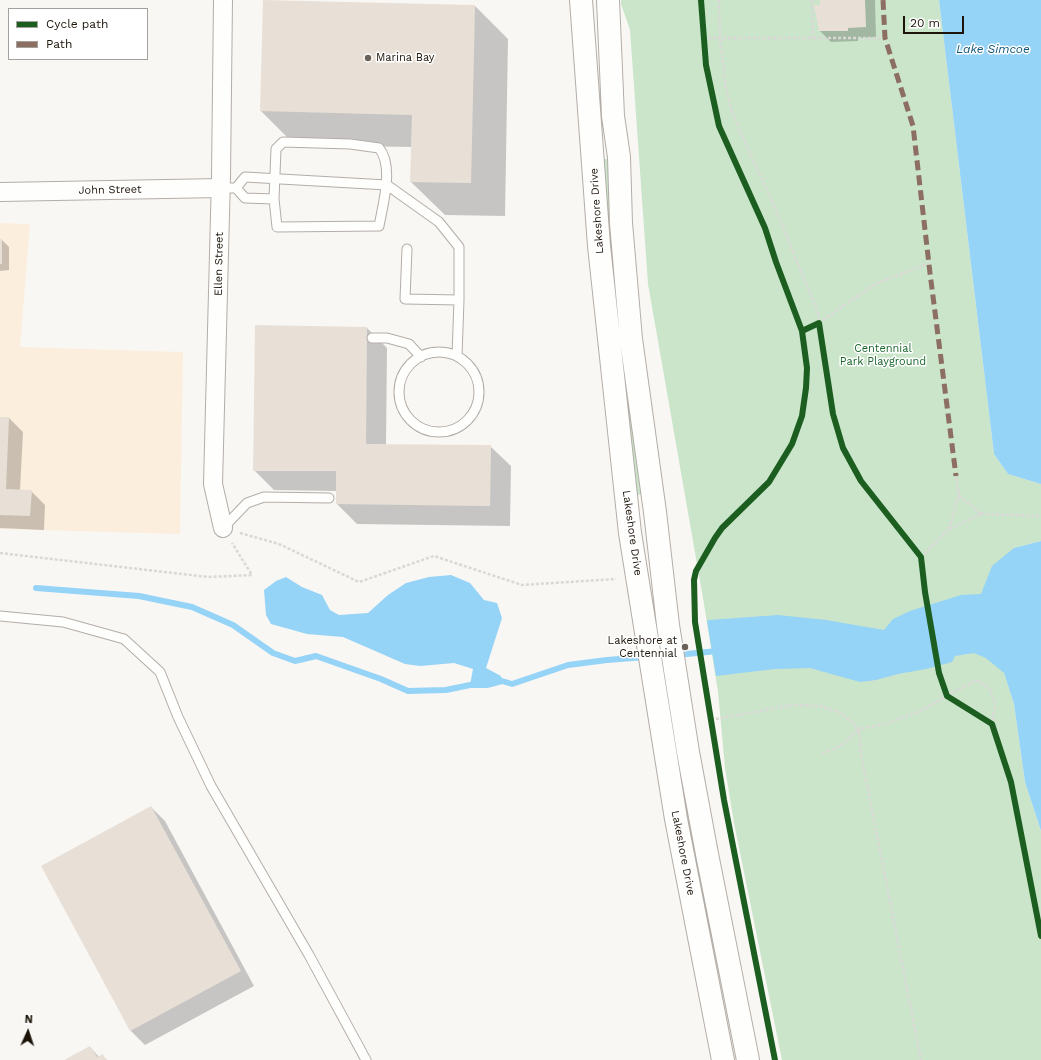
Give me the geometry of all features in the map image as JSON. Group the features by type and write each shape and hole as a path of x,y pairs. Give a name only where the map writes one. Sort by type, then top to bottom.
{"main road":[{"name":"Lakeshore Drive","path":"581,0 599,246 630,533 676,820 723,1060"},
{"path":"608,0 613,116 619,157 621,224 631,339 655,512 668,625 688,752 748,1060"}],"street":[{"name":"Ellen Street","path":"223,0 228,188 213,484 223,528"},
{"name":"John Street","path":"0,192 228,188"}],"lane":[{"path":"284,142 350,144 379,148 384,154 387,185 378,226 277,227 274,199 276,149 284,142"},
{"path":"274,199 245,198 228,188 245,178 387,185 438,222 458,247 459,300 457,356"},
{"path":"407,249 405,298 459,300"},
{"path":"372,338 388,338 409,344 421,357"},
{"path":"444,352 457,356 467,364 475,374 479,387 478,400 474,412 466,422 455,429 443,432 430,431 418,427 408,418 401,406 399,393 401,379 408,367 421,357 430,353 444,352"},
{"path":"223,528 247,503 264,497 329,498"},
{"path":"0,616 63,622 124,639 160,672 178,717 211,786 309,955 366,1060"}],"path":[{"path":"719,0 720,39 726,88 732,112 818,313 816,324 833,414 843,448 861,481 921,557 925,592 939,673 947,696 992,724"},
{"path":"812,0 813,38"},
{"path":"703,30 703,42 720,39 885,38"},
{"path":"816,324 875,284 929,262"},
{"path":"950,529 959,495 956,476"},
{"path":"959,495 980,514"},
{"path":"921,557 950,529 980,514 1041,516"},
{"path":"0,553 208,577 252,575 223,528"},
{"path":"223,528 279,544 359,582 434,556 522,585 616,579"},
{"path":"822,753 836,749 849,740 859,728 885,724 918,712 976,680 990,689 995,705 992,724 1011,782 1041,936"},
{"path":"711,720 792,705 820,706 842,713 859,728 861,754 921,1060"}],"shaded area":[{"path":"0,223 30,224 20,347 183,352 180,534 0,529"}],"green space":[{"name":"Centennial Park Playground","path":"621,0 939,0 994,454 1008,474 1041,484 1041,541 1014,548 997,651 1014,704 1025,782 1041,831 1041,1060 782,1060 734,823 725,768 718,692 704,604 648,284 630,30"},
{"path":"603,159 608,159 616,243 610,244"},
{"path":"632,404 643,494 637,495 626,405"}],"water":[{"name":"Lake Simcoe","path":"939,0 1041,0 1041,484 1008,474 994,454"},
{"path":"1041,541 1041,831 1025,782 1014,704 1004,673 986,658 974,653 955,656 952,662 876,680 860,682 810,668 775,669 716,676 707,621 709,620 778,615 826,620 884,630 893,619 910,611 961,595 981,594 992,566 1014,548"},
{"path":"451,575 470,583 484,600 497,603 502,618 486,668 501,676 502,681 487,685 470,685 473,669 454,663 420,666 405,664 343,637 307,634 271,624 266,615 264,590 276,581 286,577 302,587 322,595 330,610 339,615 368,613 388,595 406,583 429,577"}],"building":[{"name":"Marina Bay","path":"263,0 475,5 471,183 410,182 412,115 260,111"},
{"path":"820,0 865,0 866,27 848,28 848,31 819,31 814,5 820,5"},
{"path":"0,239 2,239 2,264 0,264"},
{"path":"255,325 367,327 366,444 491,445 490,506 336,504 336,471 253,471"},
{"path":"0,417 9,417 6,489 32,490 30,516 0,515"},
{"path":"151,806 241,971 130,1031 41,866"},
{"path":"90,1046 97,1057 103,1054 106,1060 64,1060"}],"waterway":[{"path":"36,588 139,596 192,607 233,625 273,653 295,661 316,656 381,679 408,691 446,690 470,685 487,685 502,681 512,684 568,665 646,657"},
{"path":"676,655 718,651"}],"marked path":[{"path":"883,0 885,38 913,126 956,476"}],"cycle path":[{"path":"701,0 706,65 719,126 765,228 802,331 819,323 833,414 843,448 861,481 921,557 925,592 939,673 947,696 992,724 1011,782 1041,936"},
{"path":"775,1060 724,800 695,622 694,580 696,571 722,528 769,482 792,444 802,416 806,388 807,368 802,331"}],"place":[{"name":"Marina Bay","path":"368,58"},
{"name":"Lakeshore at Centennial","path":"685,647"}]}
